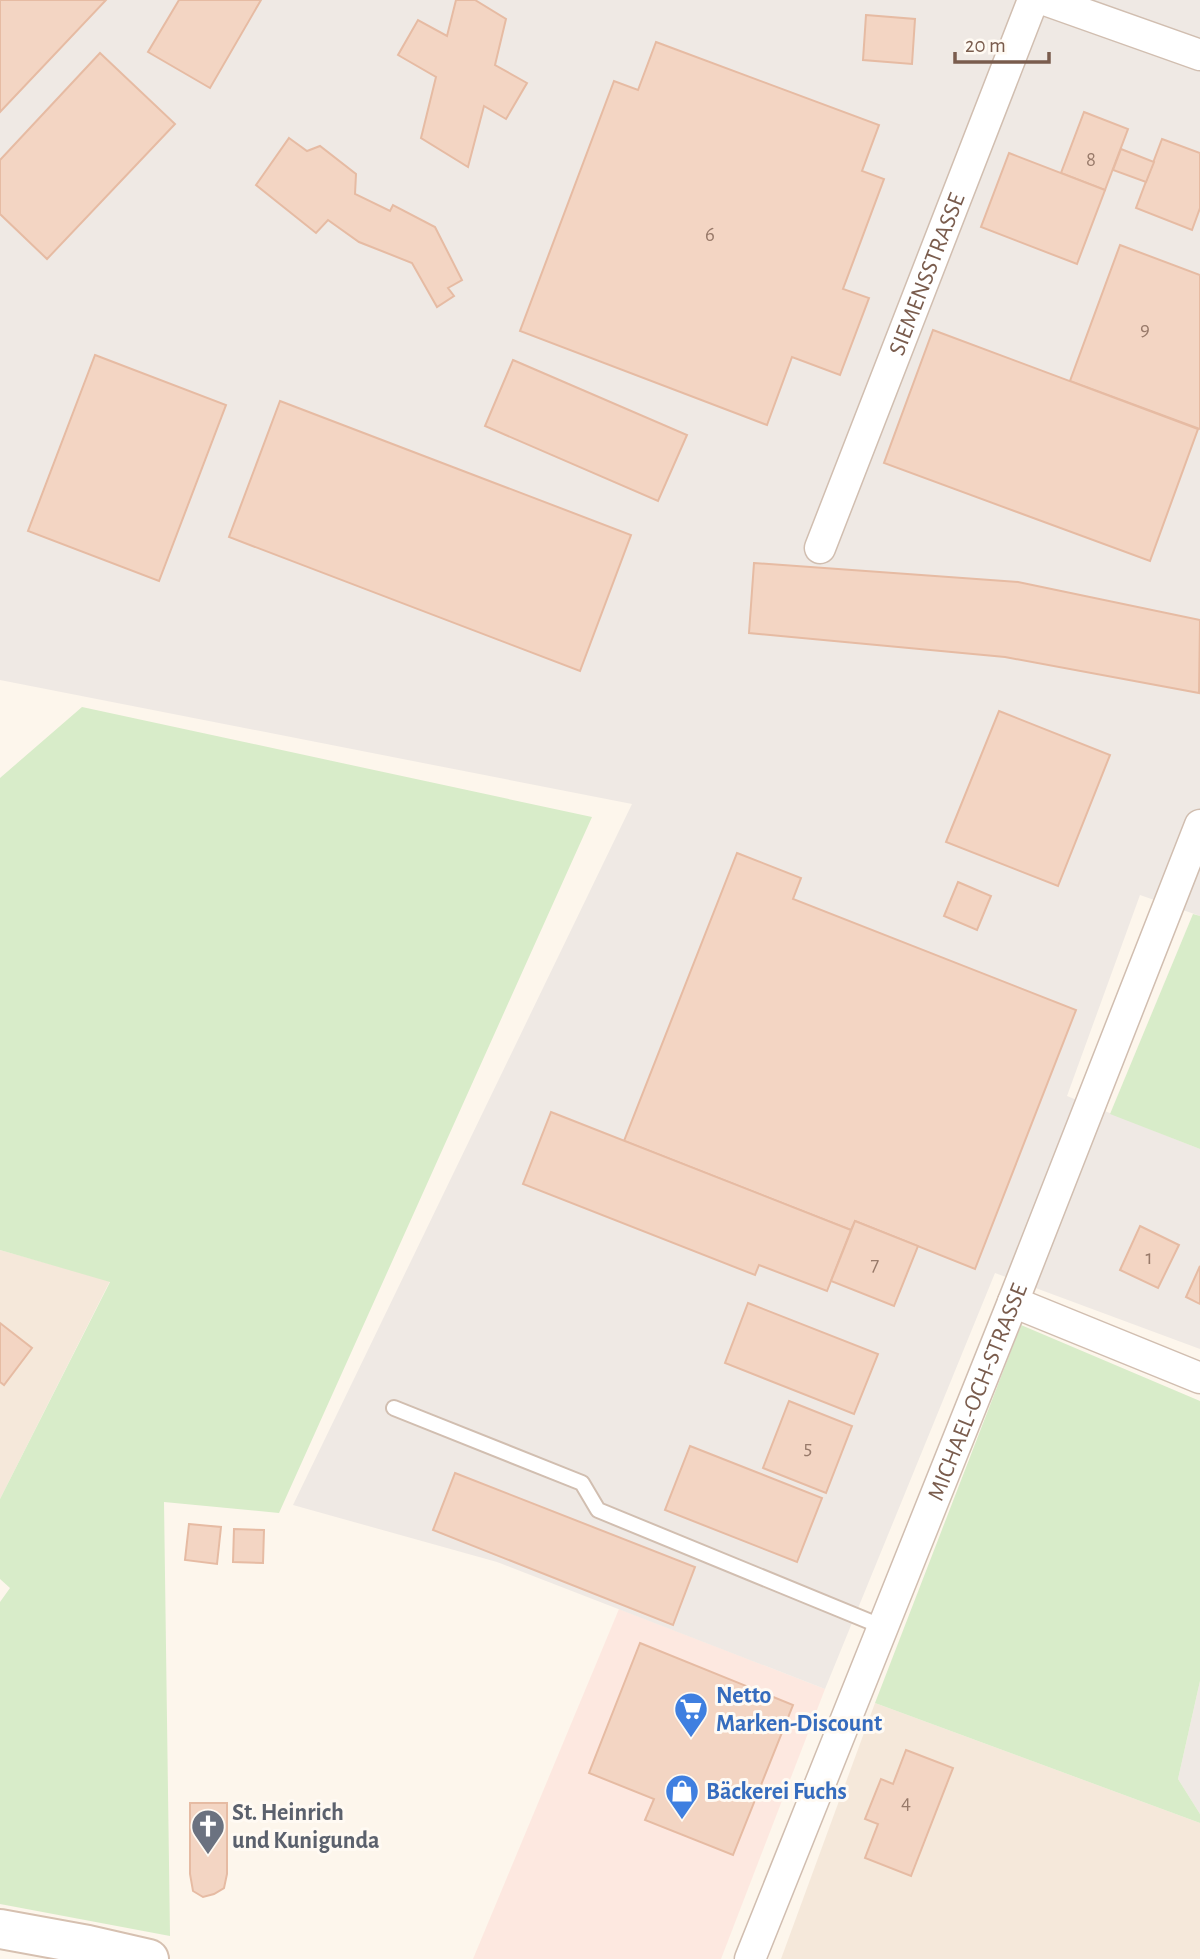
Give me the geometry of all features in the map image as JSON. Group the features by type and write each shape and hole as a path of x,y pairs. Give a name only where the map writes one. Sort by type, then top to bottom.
{"street":[{"name":"SIEMENSSTRASSE","path":"820,548 1032,0"},
{"path":"1045,0 1200,55"},
{"name":"MICHAEL-OCH-STRASSE","path":"750,1959 1013,1302 1200,825"},
{"path":"1013,1302 1200,1378"},
{"path":"0,1929 149,1959"}],"lane":[{"path":"394,1408 582,1483 598,1510 883,1627"}],"shaded area":[{"path":"0,0 1200,0 1200,916 1140,895 1067,1096 1200,1149 1200,1349 995,1273 825,1689 497,1562 293,1505 632,804 0,680"},
{"path":"0,1250 110,1281 0,1499"},
{"path":"619,1609 825,1689 721,1959 473,1959"},
{"path":"1200,1681 1200,1814 1178,1779"},
{"path":"875,1703 1200,1823 1200,1959 781,1959"}],"green space":[{"path":"82,707 592,817 279,1513 164,1502 170,1936 0,1904 0,1602 10,1588 0,1579 0,1499 110,1282 0,1250 0,778"},
{"path":"1193,914 1200,916 1200,1149 1110,1114"},
{"path":"1021,1325 1200,1401 1200,1681 1178,1779 1200,1814 1200,1823 875,1703"}],"building":[{"path":"0,0 106,0 0,112"},
{"path":"179,0 261,0 210,88 148,52"},
{"path":"456,0 475,0 506,19 495,65 527,83 506,119 484,106 468,167 421,138 436,77 398,55 418,20 447,36"},
{"path":"866,15 915,19 912,64 863,60"},
{"path":"656,42 879,125 862,171 884,179 843,289 869,298 840,375 792,357 767,425 520,331 614,81 638,90"},
{"path":"100,53 175,124 47,259 0,214 0,160"},
{"path":"1084,112 1128,129 1105,190 1061,173"},
{"path":"289,138 307,151 320,146 356,174 355,194 390,211 393,205 435,227 462,280 448,288 454,296 437,307 412,263 359,242 328,220 316,233 256,185"},
{"path":"1162,139 1200,153 1200,208 1192,230 1136,208"},
{"path":"1121,149 1154,162 1146,182 1113,170"},
{"path":"1009,153 1105,190 1077,264 981,227"},
{"path":"1120,245 1200,275 1200,429 1070,381"},
{"path":"933,330 1198,429 1150,561 884,463"},
{"path":"95,355 226,405 159,581 28,531"},
{"path":"513,360 687,435 658,501 485,426"},
{"path":"280,401 631,535 580,671 229,537"},
{"path":"754,563 1018,582 1200,620 1199,693 1005,657 749,633"},
{"path":"999,711 1110,755 1058,886 946,842"},
{"path":"737,853 801,878 793,899 1076,1010 975,1269 855,1221 851,1230 624,1141"},
{"path":"958,882 991,896 977,930 944,916"},
{"path":"551,1112 851,1230 827,1291 759,1265 755,1275 523,1184"},
{"path":"855,1221 918,1246 894,1306 831,1281"},
{"path":"1140,1226 1179,1245 1158,1288 1120,1270"},
{"path":"1200,1266 1200,1304 1186,1297"},
{"path":"748,1303 878,1354 854,1414 725,1363"},
{"path":"0,1323 32,1348 4,1385 0,1382"},
{"path":"789,1401 852,1426 826,1493 763,1468"},
{"path":"690,1446 822,1498 797,1562 665,1510"},
{"path":"455,1473 695,1567 673,1625 433,1530"},
{"path":"189,1524 221,1527 217,1564 185,1560"},
{"path":"234,1529 264,1530 263,1563 233,1562"},
{"name":"Netto Marken-Discount","path":"640,1643 793,1705 733,1855 645,1820 654,1799 589,1773"},
{"path":"906,1750 953,1768 911,1876 865,1858 878,1824 865,1819 881,1779 893,1784"},
{"name":"St. Heinrich und Kunigunda","path":"190,1803 227,1803 227,1874 224,1888 203,1897 193,1891 190,1874"}],"place":[{"name":"Netto Marken-Discount","path":"691,1739"},
{"name":"Bäckerei Fuchs","path":"682,1821"},
{"name":"St. Heinrich und Kunigunda","path":"208,1856"}]}
